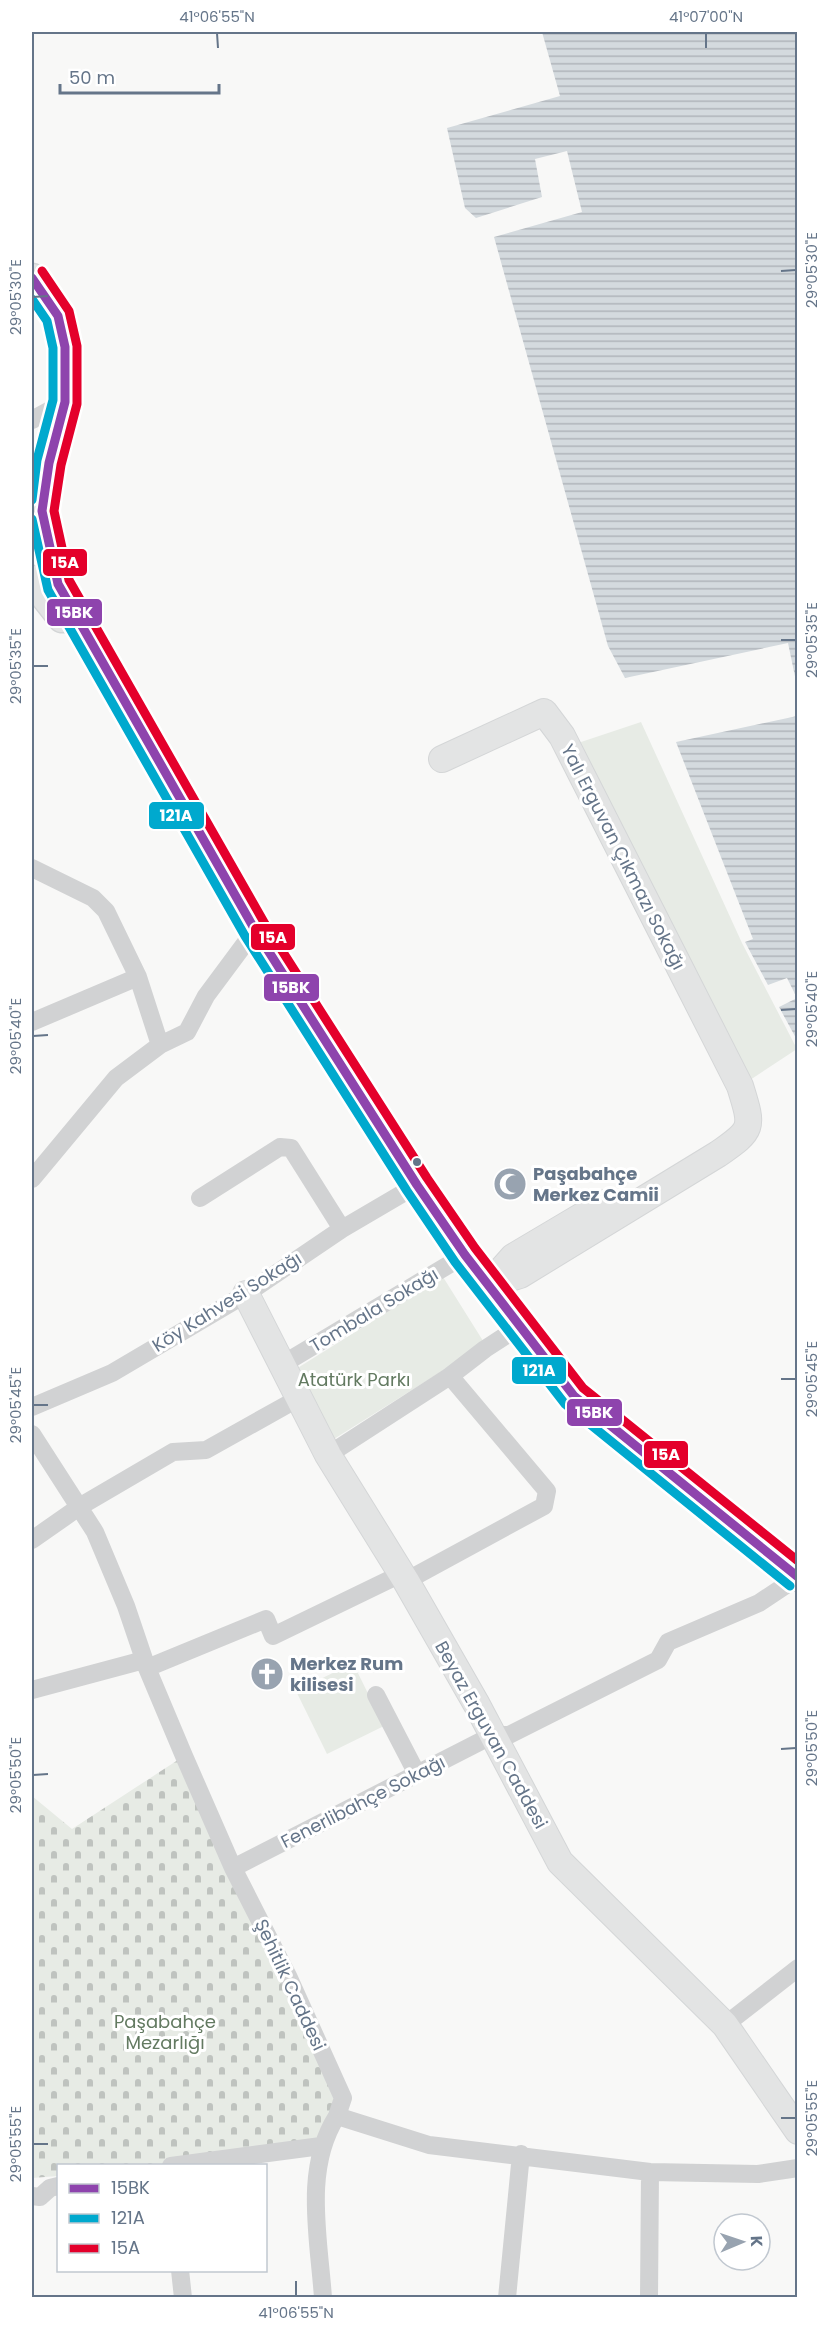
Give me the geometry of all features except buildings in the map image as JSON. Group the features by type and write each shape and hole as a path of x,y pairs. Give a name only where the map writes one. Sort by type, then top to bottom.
{"main road":[{"path":"32,278 58,316 66,347 65,402 49,463 42,511 58,584 255,930 417,1185 465,1255 574,1396 798,1577"},
{"path":"32,448 65,402"},
{"path":"32,580 71,628 94,645"},
{"name":"Yalı Erguvan Çıkmazı Sokağı","path":"441,759 544,712 562,736 740,1086 747,1106 749,1122 744,1136 718,1154 520,1275 488,1285"},
{"name":"Beyaz Erguvan Caddesi","path":"246,1294 328,1455 404,1578 493,1735 560,1862 725,2025 798,2131"}],"street":[{"path":"32,420 65,402"},
{"path":"32,868 93,898 106,911 138,977 160,1045"},
{"path":"32,1179 116,1078 160,1045 187,1032 206,996 255,930"},
{"path":"32,1022 138,977"},
{"path":"200,1198 280,1147 291,1148 342,1229"},
{"name":"Köy Kahvesi Sokağı","path":"32,1407 112,1373 246,1294 342,1229 417,1185"},
{"name":"Tombala Sokağı","path":"283,1364 465,1255"},
{"path":"328,1455 450,1376 519,1327"},
{"path":"32,1690 146,1664 266,1619 273,1636 404,1578 544,1506 547,1491 450,1376"},
{"path":"32,1540 79,1507 173,1452 206,1450 299,1398"},
{"name":"Şehitlik Caddesi","path":"32,1434 95,1532 126,1606 146,1664 233,1868 288,1976 343,2098 337,2116"},
{"name":"Fenerlibahçe Sokağı","path":"233,1868 493,1735 509,1735 658,1660 668,1642 759,1603 798,1577"},
{"path":"376,1695 417,1774"},
{"path":"725,2025 798,1968"},
{"path":"323,2298 316,2180 321,2146 337,2116 429,2145 521,2154 650,2172 758,2174 798,2168"},
{"path":"187,2164 321,2146"},
{"path":"507,2298 521,2154"},
{"path":"649,2298 650,2172"},
{"path":"32,2196 40,2197 50,2188 57,2186"},
{"path":"180,2272 183,2298"}],"green space":[{"path":"641,722 742,943 797,1049 747,1082 575,744"},
{"name":"Atatürk Parkı","path":"443,1277 485,1344 334,1439 296,1369"},
{"path":"353,1663 384,1726 327,1754 296,1691"},
{"name":"Paşabahçe Mezarlığı","path":"184,1756 343,2098 321,2146 193,2164 57,2164 57,2176 32,2178 32,1796 72,1829"}],"shaded area":[{"path":"542,32 797,32 797,686 788,643 625,678 608,646 494,237 582,212 567,151 535,159 542,197 476,218 465,208 447,128 560,96"},
{"path":"798,716 797,998 787,978 768,985 745,942 753,939 676,742"},
{"path":"797,998 797,1040 779,1007"}],"transit line":[{"name":"15A","path":"42,271 69,311 77,346 77,404 61,465 54,511 69,580 265,924 427,1178 475,1248 583,1388 798,1561"},
{"name":"15BK","path":"32,278 58,316 65,347 65,402 49,463 42,511 58,584 255,930 417,1185 465,1255 574,1396 798,1577"},
{"name":"121A","path":"32,299 47,321 53,348 53,400 37,460 32,500"},
{"name":"121A","path":"32,519 48,590 245,936 407,1191 455,1262 565,1404 790,1586"}],"place":[{"name":"Paşabahçe Merkez Camii","path":"510,1184"},
{"name":"Merkez Rum kilisesi","path":"267,1674"}]}
